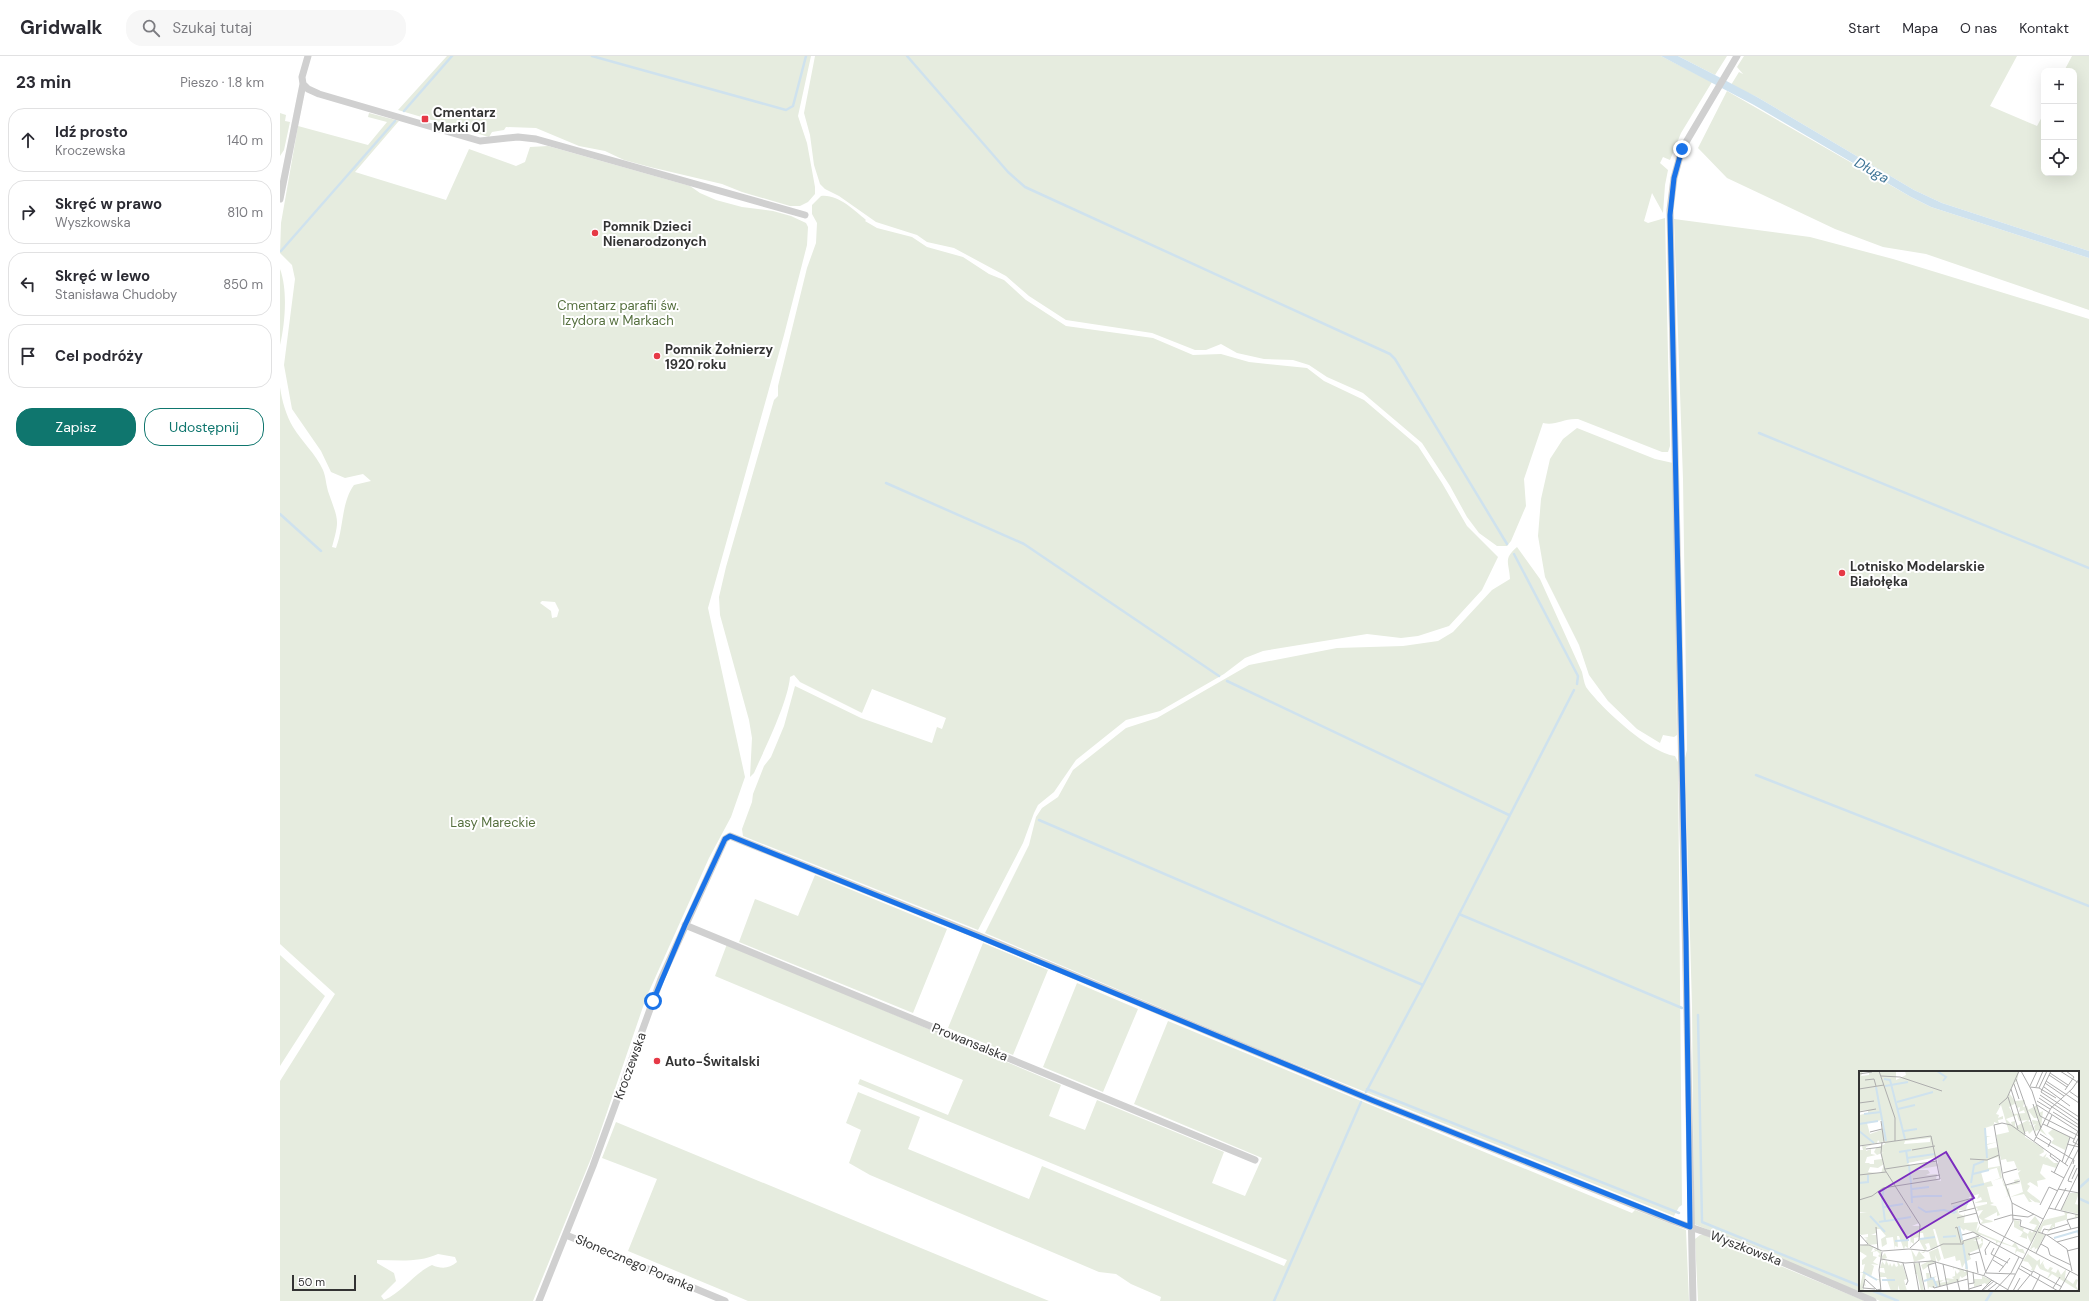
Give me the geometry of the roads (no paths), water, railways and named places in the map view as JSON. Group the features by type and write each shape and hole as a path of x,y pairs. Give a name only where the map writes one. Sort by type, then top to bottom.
{"street":[{"path":"280,199 303,84 302,77 308,56"},
{"path":"1693,1301 1690,1227 1686,941 1670,215 1674,178 1682,149 1737,56"},
{"path":"303,84 308,89 319,94 480,141 518,137 536,139 805,214"},
{"name":"Wyszkowska","path":"730,836 984,938 1374,1101 1690,1227 1742,1245 1873,1301"},
{"name":"Kroczewska","path":"539,1301 566,1235 626,1077 661,979 725,839 730,836"},
{"name":"Prowansalska","path":"685,925 1254,1160"},
{"name":"Słonecznego Poranka","path":"566,1235 725,1301"}],"water":[{"name":"Długa","path":"1661,56 1678,56 1757,97 1914,190 1942,203 2089,251 2089,258 1931,207 1911,197 1754,105"}],"waterway":[{"path":"404,111 452,56"},
{"path":"592,56 786,110 793,106 806,56"},
{"path":"907,56 1008,172 1025,187 1390,354 1395,359 1507,544"},
{"path":"281,251 395,121"},
{"path":"1759,433 2089,568"},
{"path":"886,483 1024,544 1219,676"},
{"path":"280,514 321,551"},
{"path":"1514,554 1578,676 1577,684"},
{"path":"1227,681 1509,815"},
{"path":"1366,1092 1423,985 1574,690"},
{"path":"1756,775 2089,906"},
{"path":"1039,820 1423,985"},
{"path":"1459,914 1682,1008"},
{"path":"1698,1015 1702,1222 1859,1286"},
{"path":"1367,1089 1679,1213"},
{"path":"1274,1301 1361,1102"},
{"path":"2079,1188 2089,1179"},
{"path":"2079,1198 2089,1203"},
{"path":"1873,1291 1898,1301"},
{"path":"1986,1301 1992,1291"}],"place":[{"name":"Cmentarz Marki 01","path":"425,119"},
{"name":"Pomnik Dzieci Nienarodzonych","path":"595,233"},
{"name":"Pomnik Żołnierzy 1920 roku","path":"657,356"},
{"name":"Lotnisko Modelarskie Białołęka","path":"1842,573"},
{"name":"Auto-Świtalski","path":"657,1061"}],"park label":[{"name":"Cmentarz parafii św. Izydora w Markach","path":"618,312"},
{"name":"Lasy Mareckie","path":"493,822"}]}
